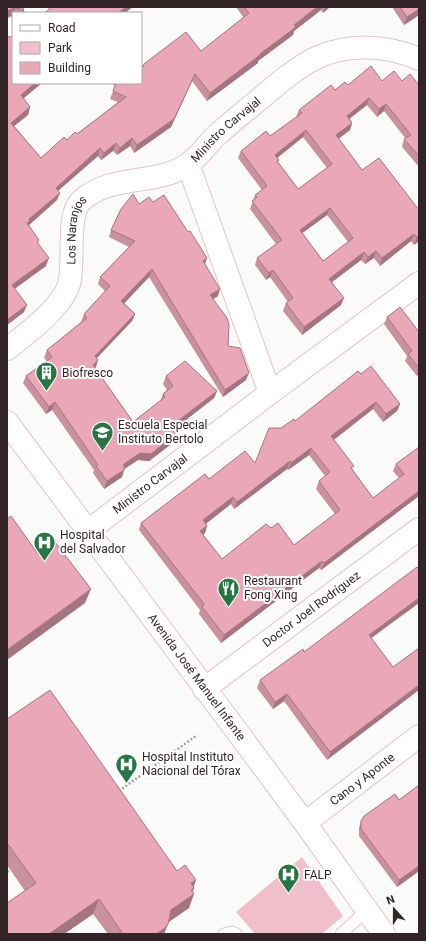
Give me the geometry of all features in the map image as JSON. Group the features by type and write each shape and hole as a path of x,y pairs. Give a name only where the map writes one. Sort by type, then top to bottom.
{"street":[{"name":"Ministro Carvajal","path":"270,393 188,164 218,135 270,90 292,73 316,58 348,49 366,47 393,50 419,59"},
{"name":"Los Naranjos","path":"7,349 50,313 69,284 74,213 80,202 94,192 112,184 168,174 188,164"},
{"name":"Ministro Carvajal","path":"88,531 270,393 419,283"},
{"name":"Avenida José Manuel Infante","path":"7,422 305,823 384,934"},
{"name":"Doctor Joel Rodríguez","path":"204,689 419,529"},
{"name":"Cano y Aponte","path":"305,823 321,809 419,736"}],"lane":[{"path":"340,934 367,910"},
{"path":"224,934 232,932 236,934"}],"path":[{"path":"116,793 196,736"}],"green space":[{"name":"FALP","path":"302,857 343,916 322,934 255,934 236,912"}],"building":[{"path":"7,7 23,7 24,12 21,9 15,8 7,12"},
{"path":"51,7 126,7 119,12 46,12"},
{"path":"244,7 317,7 294,25 296,27 210,93 195,74 174,119 137,145 132,138 120,148 116,143 104,153 100,148 56,188 60,193 29,219 30,221 27,223 39,240 37,242 49,258 12,285 27,305 7,320 7,36 12,36 12,84 34,84 21,95 30,107 11,123 41,158 64,137 67,140 75,132 77,134 126,97 113,91 116,84 142,84 142,66 144,64 186,32 201,51 249,13"},
{"path":"400,7 419,7 419,9 407,17"},
{"path":"371,66 382,81 394,71 402,81 410,74 419,85 419,156 404,139 411,135 386,104 379,109 369,98 347,116 352,123 336,135 362,170 379,158 419,210 419,236 417,237 414,234 382,258 376,251 368,257 364,252 329,279 344,298 304,327 286,303 293,298 273,270 269,273 257,258 282,240 252,201 257,197 255,195 267,186 241,151 266,131 270,136 302,113 299,110 331,85 335,90 345,82 348,85","holes":["306,130 332,164 298,189 277,161 279,160 275,155","330,208 353,238 323,261 300,230"]},
{"path":"133,194 139,204 149,197 153,202 164,195 188,232 190,231 207,258 203,261 220,289 210,295 227,318 229,325 228,346 240,348 249,373 225,390 152,269 121,301 135,314 95,356 98,360 93,365 133,422 165,397 163,394 173,386 166,376 185,361 217,391 170,427 176,434 151,454 140,453 124,464 124,470 107,481 96,466 98,465 55,402 49,407 26,376 52,357 47,350 87,318 84,314 110,286 100,277 135,241 111,230 121,209"},
{"path":"400,307 419,332 419,368 408,354 412,351 387,317"},
{"path":"371,366 400,404 386,414 376,402 331,436 354,466 351,468 373,498 404,474 396,464 419,447 419,491 324,563 322,561 224,635 202,607 204,604 141,523 205,474 209,479 245,451 255,463 269,428 281,428 294,419 295,421 358,371 361,374","holes":["311,448 330,472 319,481 340,510 294,545 278,523 271,528 266,524 222,559 200,531 207,526 203,520 233,497 237,502 290,461 291,463"]},
{"name":"Hospital del Salvador","path":"11,516 38,554 55,542 91,589 7,650 7,519"},
{"path":"419,567 419,598 369,635 393,667 419,648 419,685 330,752 287,694 275,702 260,680 303,649 304,652"},
{"path":"50,690 177,871 185,865 196,880 191,883 194,888 191,890 194,894 171,910 168,924 156,934 123,934 99,899 49,934 7,934 7,903 36,883 7,843 7,719"},
{"path":"419,785 419,866 399,880 361,829 361,821 364,816 395,794 399,800"}],"place":[{"name":"Biofresco","path":"46,392"},
{"name":"Escuela Especial Instituto Bertolo","path":"102,452"},
{"name":"Hospital del Salvador","path":"44,562"},
{"name":"Restaurant Fong Xing","path":"229,608"},
{"name":"Hospital Instituto Nacional del Tórax","path":"126,784"},
{"name":"FALP","path":"289,894"}]}
